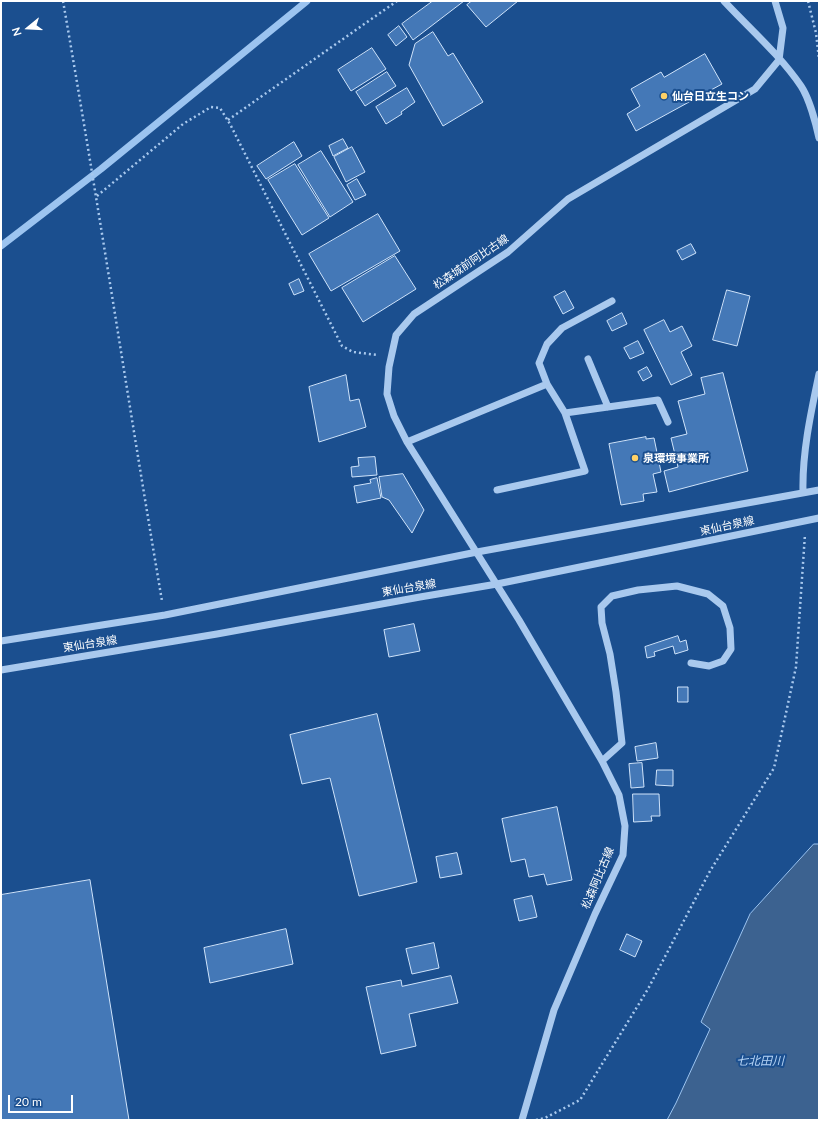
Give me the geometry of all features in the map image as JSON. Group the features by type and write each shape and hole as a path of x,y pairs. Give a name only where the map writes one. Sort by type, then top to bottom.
{"street":[{"path":"724,1 779,60 801,87 816,123 819,138"},
{"path":"775,1 783,28 779,60"},
{"name":"松森城前阿比古線","path":"477,552 407,442 394,416 387,394 389,367 396,335 414,314 508,252 568,199 755,89 779,60"},
{"path":"497,490 585,471 565,414 547,384 539,363 547,344 562,328 612,301"},
{"path":"588,359 608,407"},
{"path":"803,492 806,446 819,374"},
{"path":"407,442 547,384"},
{"path":"565,414 658,400 668,422"},
{"path":"1,641 165,615 477,552 819,490"},
{"name":"東仙台泉線","path":"1,670 217,634 497,584 819,518"},
{"name":"松森阿比古線","path":"477,552 602,761 619,795 626,826 623,855 595,914 554,1010 522,1120"},
{"path":"602,761 622,743 616,692 610,654 602,624 601,607 612,596 638,590 677,586 708,594 724,606 730,628 730,649 723,661 709,666 691,663"}],"path":[{"path":"63,1 95,186 135,445 165,615"},
{"path":"228,120 397,1"},
{"path":"808,1 816,33 819,59"},
{"path":"96,197 183,124 211,107 220,108 228,120 342,346 353,352 391,357"},
{"path":"536,1120 545,1118 580,1100 648,990 710,871 774,768 796,667 804,541 807,520"}],"water":[{"name":"七北田川","path":"814,844 819,844 819,1120 667,1120 710,1029 701,1022 750,914"}],"building":[{"path":"433,1 464,1 413,40 402,24"},
{"path":"472,1 518,1 486,27 467,5"},
{"path":"399,26 407,37 396,46 388,35"},
{"path":"433,32 448,56 453,53 483,102 443,126 409,65 415,44"},
{"path":"372,48 386,69 351,91 338,70"},
{"path":"705,54 722,84 636,131 627,114 640,106 631,89 661,72 664,77"},
{"path":"387,72 396,86 365,106 356,92"},
{"path":"407,88 415,102 401,112 402,114 386,124 376,107"},
{"path":"343,139 348,148 333,156 329,146"},
{"path":"294,142 302,156 266,179 257,166"},
{"path":"352,147 365,172 346,182 334,157"},
{"path":"321,151 353,202 330,217 298,165"},
{"path":"295,164 329,218 302,235 268,180"},
{"path":"357,179 366,195 355,200 347,185"},
{"path":"378,214 400,251 331,291 309,254"},
{"path":"691,244 696,253 682,260 677,251"},
{"path":"395,256 416,289 363,322 342,288"},
{"path":"299,279 304,291 294,295 289,284"},
{"path":"727,290 750,296 737,346 713,340"},
{"path":"565,291 574,308 563,314 554,297"},
{"path":"622,313 627,324 612,331 607,321"},
{"path":"664,320 670,332 682,326 692,346 681,352 692,375 671,385 644,330"},
{"path":"638,341 644,353 630,359 624,348"},
{"path":"647,367 652,376 643,381 638,372"},
{"path":"723,373 748,471 669,492 664,471 678,467 671,438 687,434 678,401 705,394 701,378"},
{"path":"346,375 350,401 359,399 366,427 319,442 309,387"},
{"name":"泉環境事業所","path":"646,437 646,439 654,438 661,472 653,474 657,492 643,494 644,501 621,505 609,444"},
{"path":"375,457 377,475 352,477 351,467 359,466 358,458"},
{"path":"403,474 424,510 412,533 389,500 382,497 379,477"},
{"path":"377,478 381,498 357,503 354,486 371,483 370,480"},
{"path":"414,624 420,651 389,657 384,630"},
{"path":"678,636 680,642 686,640 688,650 675,654 673,646 654,652 655,656 647,658 645,647"},
{"path":"678,687 688,687 688,702 678,702"},
{"path":"377,714 417,882 359,896 330,778 302,784 290,735"},
{"path":"656,743 658,758 637,761 635,747"},
{"path":"642,763 644,787 631,788 629,764"},
{"path":"657,770 673,770 673,786 656,785"},
{"path":"633,794 659,794 660,816 651,816 652,821 634,822"},
{"path":"557,807 572,880 547,885 544,874 529,877 525,859 511,862 502,819"},
{"path":"457,853 462,874 440,878 436,857"},
{"path":"90,880 129,1120 1,1120 1,895"},
{"path":"532,896 537,917 519,921 514,900"},
{"path":"286,929 293,964 210,983 204,948"},
{"path":"627,934 642,941 635,957 620,950"},
{"path":"434,943 439,968 412,974 406,949"},
{"path":"451,976 458,1003 409,1014 416,1046 381,1054 366,987 401,980 402,986"}],"waterway":[{"path":"1,246 101,169 307,1"}],"place":[{"name":"仙台日立生コン","path":"664,96"},
{"name":"泉環境事業所","path":"635,458"}]}
